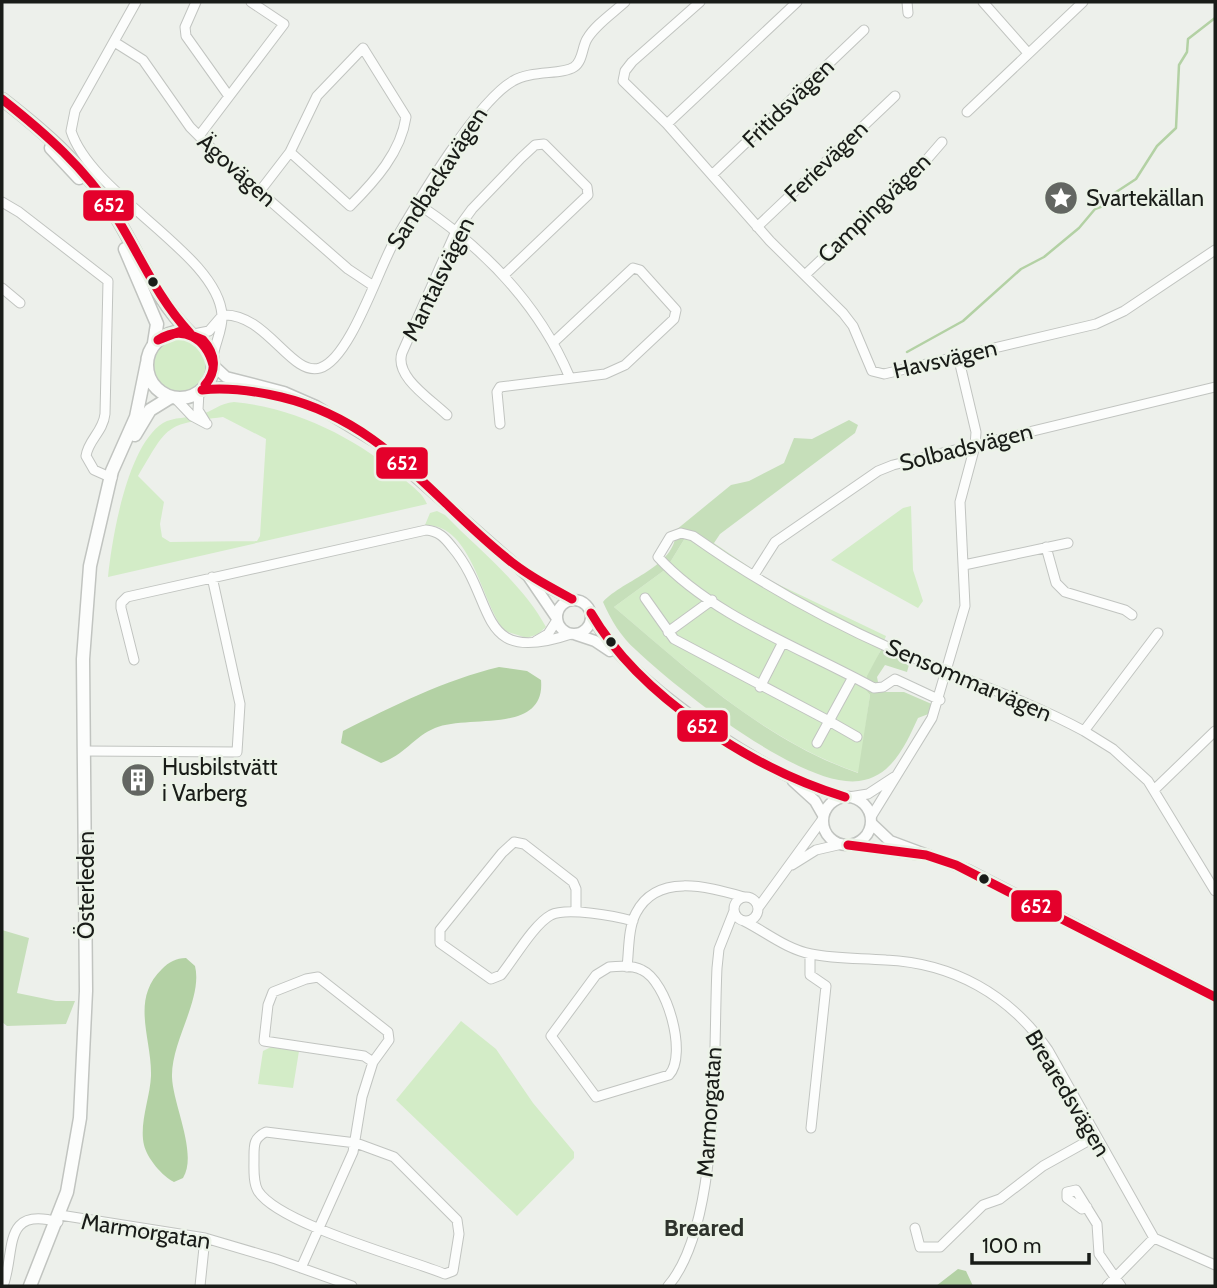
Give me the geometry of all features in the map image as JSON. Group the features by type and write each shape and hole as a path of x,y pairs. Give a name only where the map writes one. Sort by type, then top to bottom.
{"main road":[{"path":"2,99 57,144 93,182 127,235 162,301 192,334 206,344 213,361 210,379 200,391 172,397 153,384 147,363 155,343 157,324 107,215 68,165 2,108"},
{"path":"155,343 171,332 192,334"},
{"name":"Österleden","path":"30,1286 68,1192 80,1118 86,991 83,659 90,566 111,478 136,417 147,363"},
{"name":"Österleden","path":"111,478 145,417 158,402 172,397"}],"street":[{"path":"136,2 116,44 72,117 72,135 114,190 207,279 222,315 213,361 226,377 284,392 357,428 394,456 528,576 584,603 602,635 624,660"},
{"path":"196,2 185,27 186,36 229,95"},
{"path":"199,136 284,24 251,2"},
{"name":"Sandbackavägen","path":"222,315 237,315 251,321 297,362 317,369 327,365 338,353 365,306 372,285 418,204 477,114 494,94 526,75 576,66 588,37 625,2"},
{"name":"Havsvägen","path":"700,2 632,62 622,78 624,83 667,124 757,227 806,274 853,326 872,372 884,374 1106,321 1215,250"},
{"path":"667,124 797,2"},
{"path":"907,2 908,13"},
{"path":"983,2 1028,53"},
{"path":"967,112 1083,2"},
{"name":"Fritidsvägen","path":"712,175 864,30"},
{"name":"Ägovägen","path":"116,44 144,60 199,136 348,269 372,285"},
{"path":"260,191 290,152 317,96 363,48 407,117 404,133 376,180 350,206 290,152"},
{"name":"Ferievägen","path":"757,227 895,96"},
{"name":"Campingvägen","path":"806,274 942,142"},
{"name":"Mantalsvägen","path":"447,415 404,373 399,361 456,231 472,209 534,145 544,144 587,187 586,198 505,275"},
{"path":"2,202 19,212 108,281 105,414 102,429 88,446 86,456 94,470 111,478"},
{"path":"418,204 456,231 505,275 555,341 570,378"},
{"path":"500,424 497,392 500,387 605,374 625,365 674,318 674,305 640,270 633,268 555,341"},
{"path":"2,288 20,303"},
{"path":"192,334 209,331 222,315"},
{"path":"785,870 816,850 862,839 898,774 925,735 940,699 965,606 960,502 975,446 976,432 958,356"},
{"name":"Solbadsvägen","path":"754,575 775,542 878,471 911,460 1215,387"},
{"path":"172,397 192,416 207,424 198,410 200,391 239,388 316,406"},
{"path":"134,660 121,608 123,600 432,530 445,539 464,561 495,630 511,642 531,644 586,629 591,613"},
{"name":"Sensommarvägen","path":"712,600 671,571 658,556 670,537 681,533 693,536 822,614 1084,731 1113,749 1154,790 1215,891"},
{"path":"964,565 1068,543"},
{"path":"1046,547 1056,583 1065,592 1125,610 1132,615"},
{"path":"528,576 561,628 595,641 624,660 678,704 786,775 812,798 823,817 827,834 845,845 926,855"},
{"path":"84,751 237,752 240,704 212,578"},
{"path":"645,598 674,639 857,737"},
{"path":"531,644 548,634 561,605 572,599"},
{"path":"668,632 712,600 783,642 874,688 883,687 895,679 940,699"},
{"path":"1084,731 1158,633"},
{"path":"760,687 783,642"},
{"path":"817,743 853,677"},
{"path":"1154,790 1215,731"},
{"path":"726,930 743,920 752,919 831,802 868,794 898,774"},
{"path":"786,775 862,802 871,820 890,841 968,870 1215,996"},
{"path":"576,912 575,885 532,850 514,842 502,853 440,930 440,943 486,978 496,979 547,918 560,912 633,920"},
{"path":"734,910 737,901 773,885"},
{"path":"627,967 633,920 644,901 665,887 720,891 747,897 758,909 770,935"},
{"path":"720,891 743,920"},
{"name":"Marmorgatan","path":"673,1285 693,1244 707,1169 717,968 734,910"},
{"name":"Brearedsvägen","path":"743,920 810,954 869,961 885,959 929,967 961,976 989,990 1035,1032 1154,1237"},
{"path":"810,954 810,975 825,986 811,1128"},
{"path":"609,967 627,967 649,974 673,1016 674,1068 669,1075 596,1097 553,1042 552,1032 600,972 609,967"},
{"path":"302,1268 356,1143 362,1097 373,1062 389,1040 388,1032 322,979 306,978 273,992 264,1041 364,1056 373,1062"},
{"path":"265,1132 356,1143 394,1157 455,1216 459,1234 453,1271 445,1274 319,1229 258,1192 254,1170 256,1139 265,1132"},
{"path":"915,1228 920,1247 933,1250 940,1247 984,1205 1000,1199 1043,1166 1095,1137"},
{"path":"1087,1207 1097,1224 1099,1254 1114,1284 1154,1237 1215,1265"},
{"name":"Marmorgatan","path":"4,1286 11,1241 20,1224 36,1217 205,1238 352,1286"},
{"path":"200,1286 205,1238"}],"shaded area":[{"path":"180,337 191,339 204,350 209,366 207,377 196,390 180,395 169,393 156,382 151,366 153,355 164,342"},
{"path":"229,403 258,405 326,428 387,465 418,491 427,504 108,577 124,494 140,451 150,435 167,421 200,415","holes":["223,417 266,439 260,536 257,541 170,542 162,537 160,524 164,502 138,476 170,430 189,422"]},
{"path":"849,420 858,425 855,433 720,534 708,552 685,538 666,569 614,607 699,679 759,723 824,759 858,773 870,695 865,689 867,676 883,646 910,661 907,672 885,665 877,677 880,692 904,692 934,705 931,713 918,718 903,748 889,766 871,778 859,781 835,779 806,769 775,753 710,711 631,645 617,628 603,602 659,563 674,543 676,530 731,485 749,481 784,463 794,438 812,439"},
{"path":"911,506 913,570 923,601 918,608 831,560 903,508"},
{"path":"437,511 445,515 500,568 525,596 546,627 527,638 505,631 465,551 454,537 441,528 425,525 430,513"},
{"path":"685,538 708,552 714,543 767,579 886,636 865,689 870,695 859,773 791,742 729,702 614,607 666,569"},
{"path":"499,667 527,671 541,680 539,697 531,709 518,716 435,728 396,756 381,763 341,743 343,731 381,712 439,686"},
{"path":"2,930 29,938 17,993 56,1001 75,1001 66,1024 7,1026 2,1022"},
{"path":"186,958 195,966 195,992 176,1049 172,1077 188,1156 183,1178 174,1182 156,1166 144,1145 143,1128 151,1076 145,1006 152,981 162,969 173,961"},
{"path":"461,1021 496,1049 533,1103 574,1152 574,1158 517,1216 396,1100"},
{"path":"271,1047 299,1051 293,1088 258,1084 263,1051"},
{"path":"958,1269 966,1271 973,1286 936,1286"}],"waterway":[{"path":"907,352 963,321 1021,269 1044,257 1079,228 1095,209 1103,206 1107,198 1136,179 1157,146 1176,128 1179,65 1187,52 1188,39 1215,18"}],"transit line":[{"name":"652","path":"2,99 49,138 91,182 115,215 168,305 190,333"},
{"name":"652","path":"158,340 181,331 203,340 213,357 212,374 205,385"},
{"name":"652","path":"158,340 176,333 192,336 205,347 213,365"},
{"name":"652","path":"202,390 242,390 281,397 316,408 347,423 402,463 512,562 572,599"},
{"name":"652","path":"591,613 612,644 638,673 702,726 773,768 845,797"},
{"name":"652","path":"848,845 926,855 956,865 1215,997"}],"place":[{"name":"Svartekällan","path":"1061,198"},
{"name":"Husbilstvätt i Varberg","path":"138,780"}],"district":[{"name":"Breared","path":"704,1227"}]}
